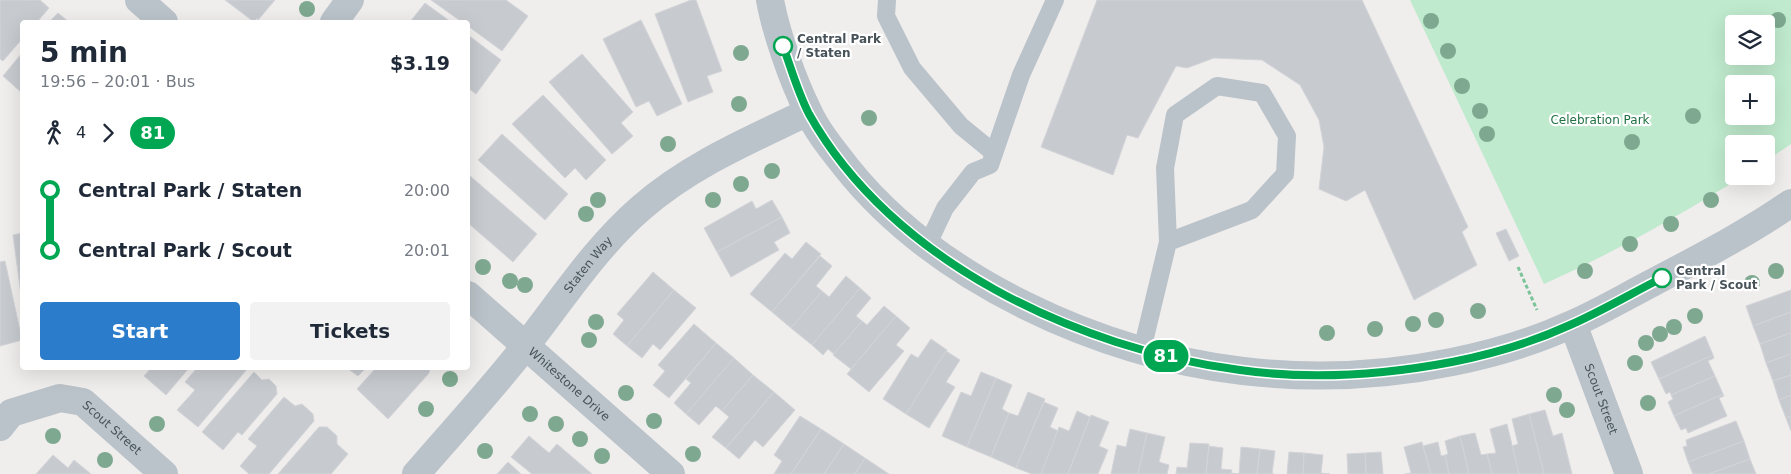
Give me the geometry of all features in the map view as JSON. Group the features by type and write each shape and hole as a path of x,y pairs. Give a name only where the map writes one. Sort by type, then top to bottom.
{"street":[{"path":"139,0 162,20"},
{"path":"335,20 350,0"},
{"path":"770,0 782,44 808,112 831,148 876,201 927,246 982,282 1051,317 1142,350 1208,365 1242,371 1308,375 1347,374 1416,368 1453,362 1494,352 1548,335 1573,324 1738,236 1791,202"},
{"name":"Staten Way","path":"416,474 525,346 599,251 641,208 687,174 724,152 808,112"},
{"name":"Whitestone Drive","path":"470,297 671,474"},
{"name":"Scout Street","path":"1573,324 1629,474"},
{"name":"Scout Street","path":"0,427 11,413 60,398 83,402 164,474"}],"lane":[{"path":"887,0 886,16 912,68 961,126 994,153"},
{"path":"927,246 945,208 973,172 990,165 1022,74 1055,0"},
{"path":"1142,350 1168,242 1165,168 1176,115 1217,86 1262,94 1287,136 1285,174 1252,210 1168,242"}],"path":[{"path":"1518,267 1548,335"}],"green space":[{"name":"Celebration Park","path":"1410,0 1791,0 1791,144 1775,155 1775,135 1725,135 1725,185 1728,185 1595,260 1544,284"}],"building":[{"path":"0,0 40,0 49,8 39,20 20,20 20,41 3,61 0,59"},
{"path":"225,0 275,0 258,20 257,18 251,20"},
{"path":"431,0 506,0 528,16 502,51 470,27 470,20 459,20"},
{"path":"691,0 696,0 722,71 707,76 713,92 688,102 655,14"},
{"path":"1097,0 1362,0 1468,227 1462,232 1477,265 1414,300 1365,190 1346,201 1319,189 1324,147 1319,120 1300,85 1262,60 1214,58 1187,68 1176,66 1138,138 1127,135 1113,175 1041,147"},
{"path":"425,3 448,20 412,20"},
{"path":"58,13 67,20 51,20"},
{"path":"641,20 682,104 657,116 649,101 636,107 603,39"},
{"path":"470,37 501,60 476,94 470,90"},
{"path":"582,54 633,112 621,123 633,136 612,154 549,82"},
{"path":"20,55 20,91 3,76"},
{"path":"543,95 606,160 586,180 575,168 565,178 512,124"},
{"path":"502,134 568,194 545,220 478,160"},
{"path":"470,176 537,234 513,262 470,225"},
{"path":"772,200 782,217 717,252 704,228 752,201 756,209"},
{"path":"782,217 790,233 774,242 779,250 731,277 717,252"},
{"path":"1506,229 1519,256 1509,261 1496,233"},
{"path":"20,233 20,287 13,235"},
{"path":"806,242 821,254 772,312 750,294 785,253 792,259"},
{"path":"820,256 832,266 816,286 822,291 791,328 772,312"},
{"path":"5,261 20,331 20,341 0,346 0,262"},
{"path":"653,272 674,290 627,346 613,334 624,320 617,314"},
{"path":"846,276 860,288 812,345 791,328 822,291 829,297"},
{"path":"860,288 871,298 856,316 862,321 834,354 828,349 823,355 812,345"},
{"path":"674,290 696,308 660,350 653,344 642,358 627,346"},
{"path":"1791,290 1791,312 1753,326 1746,306"},
{"path":"884,306 896,316 851,369 833,355 862,321 867,325"},
{"path":"1791,312 1791,333 1760,344 1753,326"},
{"path":"896,316 910,328 896,345 904,351 869,392 847,374"},
{"path":"694,324 716,343 669,398 653,385 665,371 658,365"},
{"path":"1791,333 1791,354 1766,363 1760,344"},
{"path":"1705,336 1713,355 1659,379 1651,362"},
{"path":"931,339 947,350 906,414 883,399 911,354 918,358"},
{"path":"716,343 734,358 686,414 674,403 691,383 686,379"},
{"path":"946,351 960,360 946,382 955,387 929,428 906,414"},
{"path":"1791,354 1791,375 1773,381 1766,363"},
{"path":"1713,355 1714,358 1708,361 1715,376 1671,395 1670,392 1666,394 1659,379"},
{"path":"734,358 753,375 722,411 716,406 699,425 686,414"},
{"path":"149,370 187,370 166,395 144,376"},
{"path":"195,370 246,370 198,427 177,410 195,390 185,382"},
{"path":"350,370 364,370 358,376"},
{"path":"374,370 430,370 388,419 357,389"},
{"path":"254,372 262,380 269,379 276,386 277,394 242,435 238,432 223,450 202,432"},
{"path":"981,372 996,378 967,447 942,436 961,392 971,396"},
{"path":"753,375 774,392 726,448 712,437 729,417 722,411"},
{"path":"1791,375 1791,395 1779,400 1773,381"},
{"path":"1715,376 1723,394 1674,416 1668,402 1673,399 1671,395"},
{"path":"996,378 1012,385 1002,409 1009,413 991,457 967,447"},
{"path":"774,392 795,410 763,447 755,440 739,459 726,448"},
{"path":"1028,392 1045,399 1016,468 991,457 1009,413 1018,416"},
{"path":"1723,394 1724,396 1719,398 1727,416 1688,433 1686,428 1681,430 1674,416"},
{"path":"1791,395 1791,416 1786,418 1779,400"},
{"path":"284,397 295,406 302,404 313,414 314,421 269,474 249,474 240,466 257,446 248,439"},
{"path":"1044,402 1058,408 1050,427 1058,431 1041,474 1032,474 1016,468"},
{"path":"1545,410 1553,436 1562,433 1572,474 1544,474 1529,414"},
{"path":"1077,411 1090,417 1068,474 1041,474 1059,427 1069,431"},
{"path":"1529,414 1544,474 1519,474 1512,446 1518,444 1512,419"},
{"path":"1091,415 1109,422 1099,446 1108,450 1098,474 1068,474"},
{"path":"800,416 821,429 791,474 774,474 782,461 774,455"},
{"path":"1791,416 1791,431 1786,418"},
{"path":"1736,421 1744,441 1688,462 1683,447 1687,446 1686,440"},
{"path":"1507,424 1519,474 1492,474 1487,454 1496,453 1490,429"},
{"path":"319,427 327,427 337,436 337,444 348,454 331,474 278,474"},
{"path":"821,429 844,444 824,474 791,474"},
{"path":"1130,429 1147,433 1138,474 1111,474 1117,445 1126,447"},
{"path":"1147,433 1165,437 1159,462 1169,465 1167,474 1138,474"},
{"path":"1475,433 1481,455 1487,454 1492,474 1469,474 1460,436"},
{"path":"529,436 549,453 557,444 592,474 532,474 511,457"},
{"path":"1460,436 1469,474 1449,474 1445,455 1448,454 1445,441"},
{"path":"1744,441 1750,459 1709,474 1693,474 1688,462"},
{"path":"1422,442 1431,474 1405,474 1411,473 1404,447"},
{"path":"1438,442 1441,456 1445,455 1449,474 1431,474 1423,446"},
{"path":"1190,443 1209,444 1206,474 1176,474 1177,467 1187,468"},
{"path":"844,444 865,458 855,474 824,474"},
{"path":"1209,446 1223,448 1221,469 1232,470 1231,474 1206,474"},
{"path":"1241,447 1260,449 1257,474 1239,474"},
{"path":"1260,449 1275,451 1272,474 1257,474"},
{"path":"1289,452 1304,453 1303,474 1287,474"},
{"path":"1381,452 1383,474 1366,474 1365,453"},
{"path":"1304,453 1323,455 1321,473 1330,474 1303,474"},
{"path":"1365,453 1366,474 1348,474 1347,454"},
{"path":"53,455 68,468 74,460 91,474 36,474"},
{"path":"865,458 889,474 855,474"},
{"path":"1750,459 1756,474 1709,474"},
{"path":"508,462 521,474 497,474"}],"bus line":[{"name":"81","path":"783,46 808,112 831,148 876,201 927,246 982,282 1051,317 1091,333 1166,356 1242,371 1308,375 1381,372 1416,368 1453,362 1522,344 1548,335 1662,278"}],"place":[{"name":"Central Park / Staten","path":"783,46"},
{"name":"Central Park / Scout","path":"1662,278"}]}
